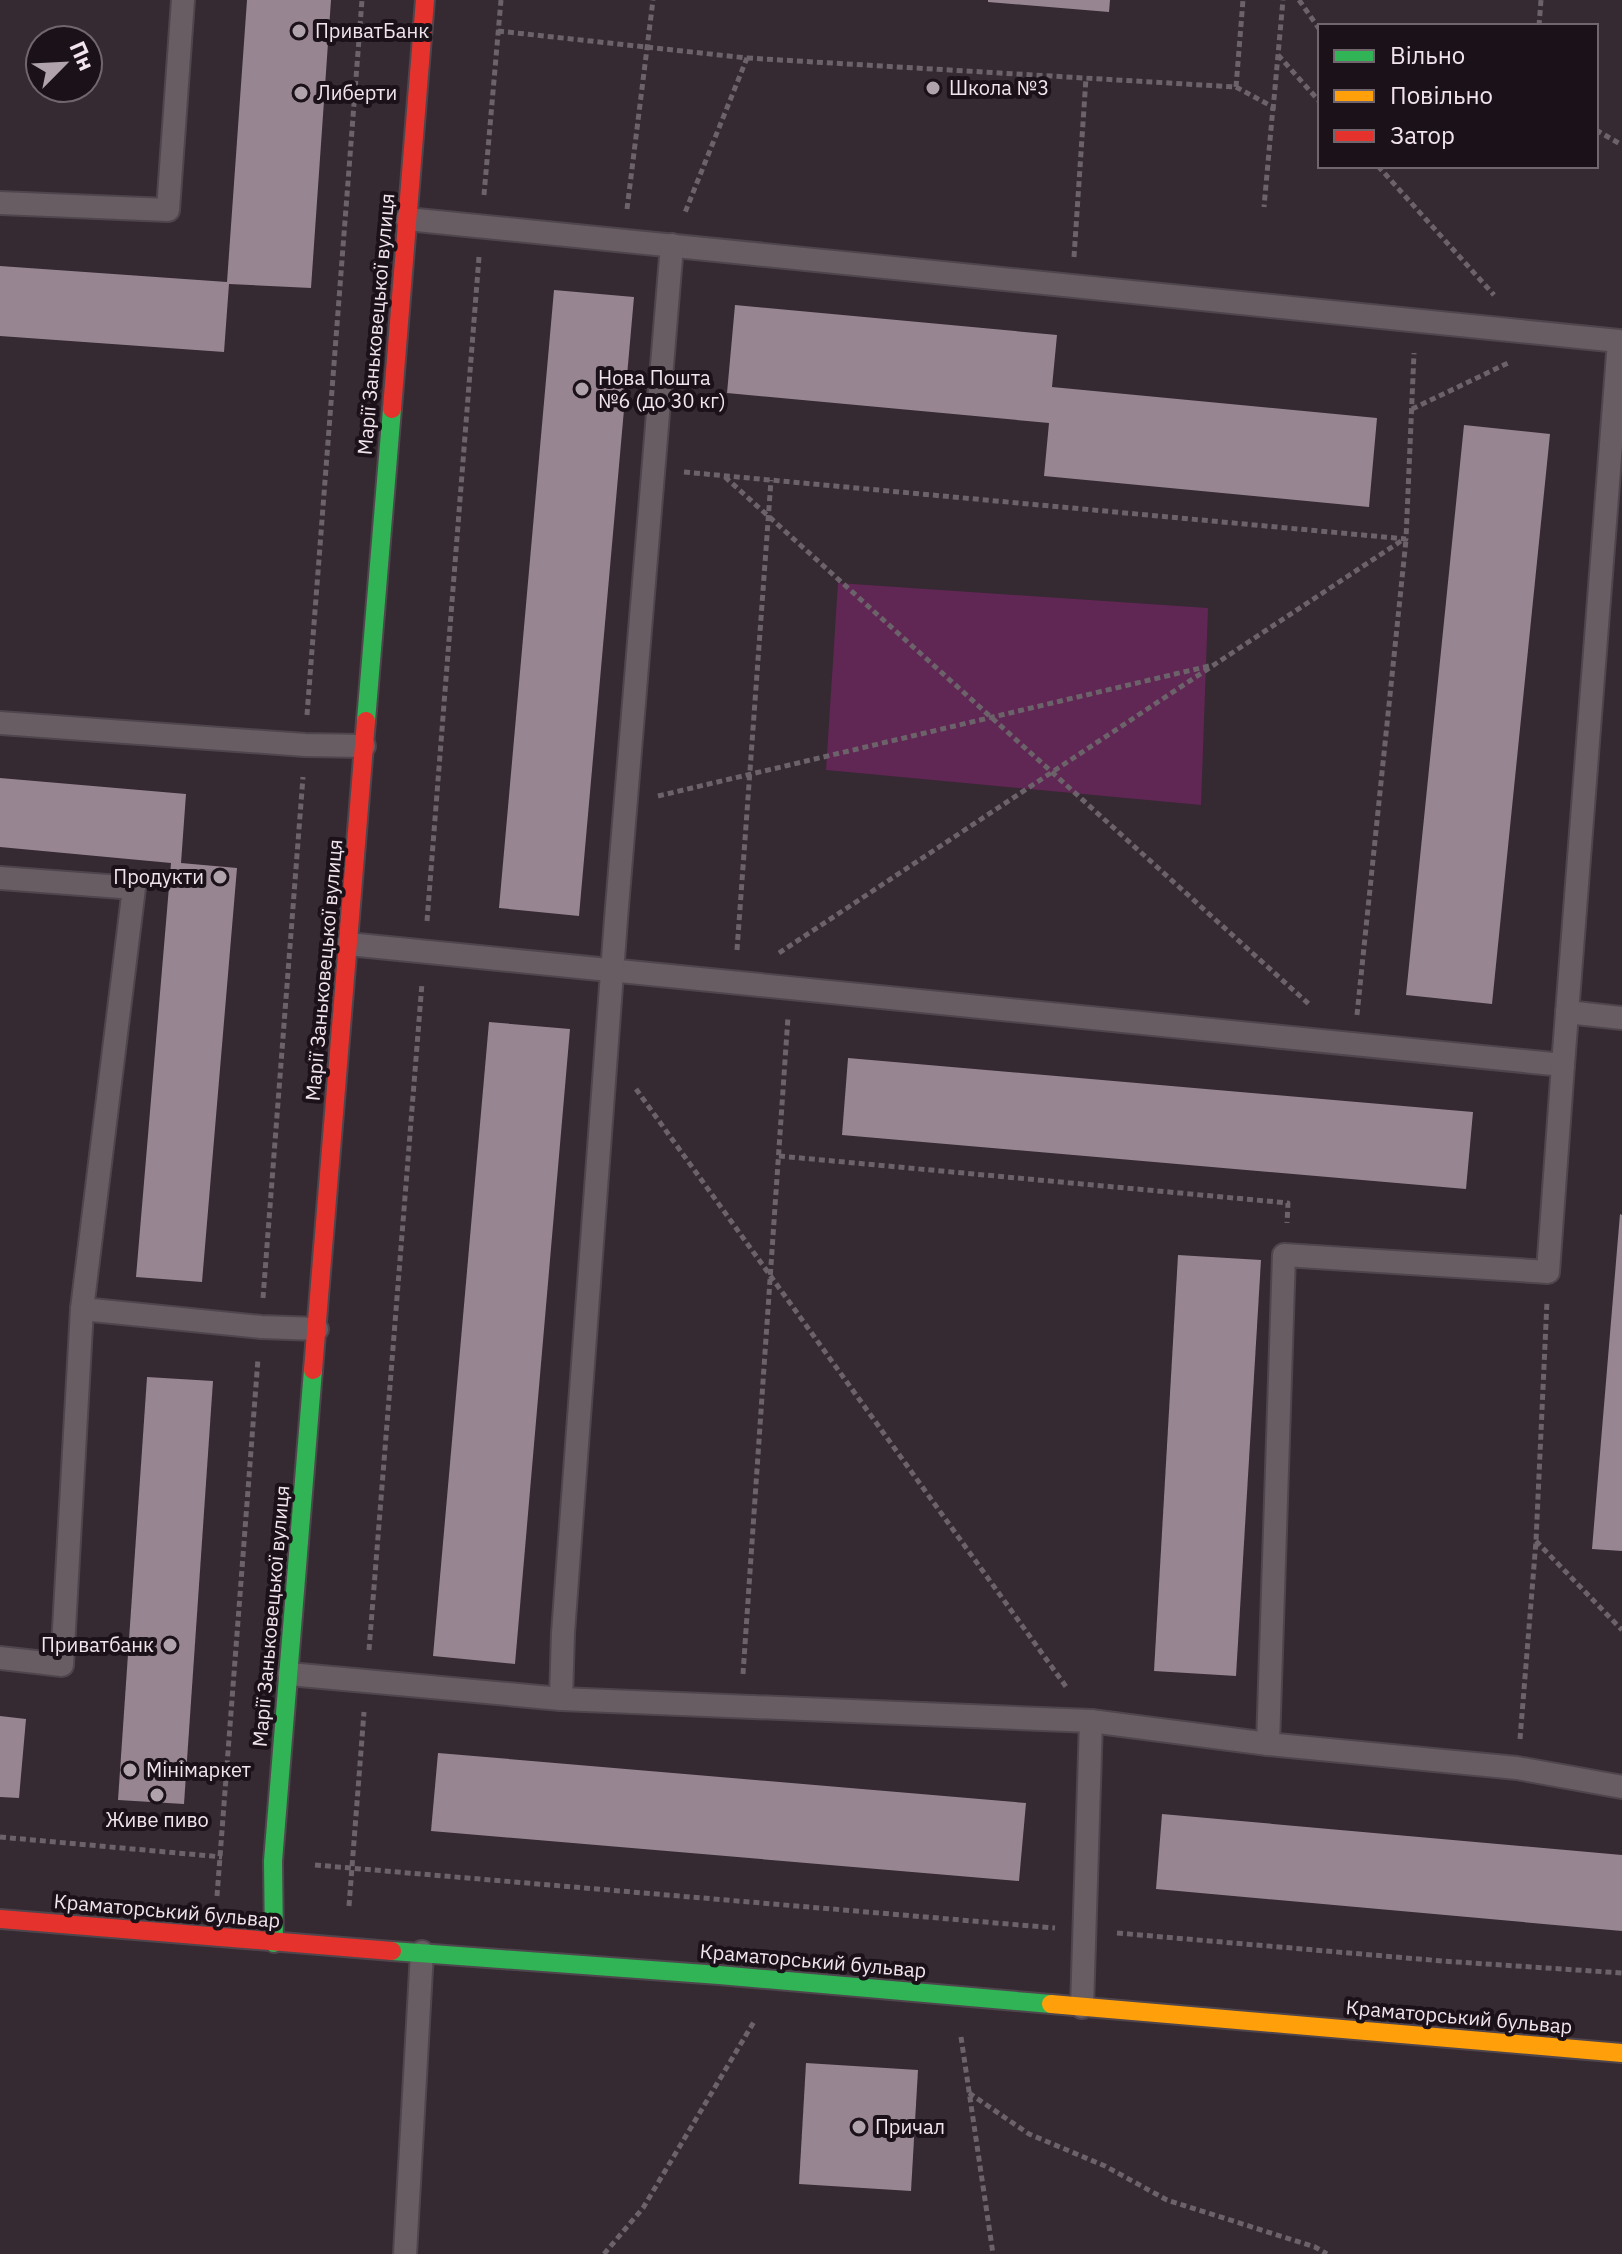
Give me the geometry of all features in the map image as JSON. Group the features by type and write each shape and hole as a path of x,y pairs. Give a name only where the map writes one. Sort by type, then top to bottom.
{"street":[{"name":"Марії Заньковецької вулиця","path":"274,1943 273,1861 425,0"},
{"name":"Краматорський бульвар","path":"0,1919 274,1943 778,1980 1622,2053"}],"lane":[{"path":"0,203 168,210 183,0"},
{"path":"407,219 1526,331 1620,337 1548,1272 1284,1255 1268,1744"},
{"path":"561,1699 563,1633 606,1047 672,245"},
{"path":"0,723 305,745 364,746"},
{"path":"0,878 134,888 82,1309 62,1665 0,1658"},
{"path":"348,944 1563,1065"},
{"path":"1567,1012 1622,1018"},
{"path":"82,1309 261,1327 317,1329"},
{"path":"289,1674 561,1699 1091,1721 1268,1744 1517,1768 1622,1787"},
{"path":"1082,2007 1091,1721"},
{"path":"405,2254 422,1952"}],"path":[{"path":"214,1937 362,0"},
{"path":"346,1947 501,0"},
{"path":"623,240 653,0"},
{"path":"1236,87 1243,0"},
{"path":"1264,207 1283,0"},
{"path":"1299,0 1318,27"},
{"path":"1539,24 1541,0"},
{"path":"498,31 747,58 1236,87 1273,107"},
{"path":"1278,55 1318,100"},
{"path":"672,245 747,58"},
{"path":"1073,285 1086,78"},
{"path":"1271,131 1273,107"},
{"path":"1598,131 1622,145"},
{"path":"1380,168 1526,331"},
{"path":"1354,1044 1406,539 1416,320"},
{"path":"1412,409 1509,362"},
{"path":"653,469 1406,539"},
{"path":"723,475 1354,1044"},
{"path":"735,983 771,480"},
{"path":"735,983 1406,539"},
{"path":"626,804 1215,665"},
{"path":"742,1705 790,988"},
{"path":"606,1047 1091,1721"},
{"path":"779,1156 1288,1203 1284,1255"},
{"path":"1517,1768 1536,1541 1548,1272"},
{"path":"1536,1541 1622,1630"},
{"path":"0,1837 1442,1961 1622,1973"},
{"path":"604,2254 643,2208 778,1980"},
{"path":"955,1996 993,2254"},
{"path":"969,2093 1029,2134 1105,2166 1167,2200 1315,2247 1327,2254"}],"shaded area":[{"path":"838,583 1208,608 1201,805 826,770"}],"building":[{"path":"247,0 331,0 311,288 229,284 224,352 0,336 0,266 227,282"},
{"path":"988,0 1110,0 1109,12"},
{"path":"554,290 634,297 579,916 499,908"},
{"path":"735,305 1057,335 1052,387 1377,418 1369,507 1044,476 1049,423 727,393"},
{"path":"1464,425 1550,434 1492,1004 1406,995"},
{"path":"0,778 186,794 181,863 237,868 202,1282 136,1277 171,863 0,847"},
{"path":"489,1022 570,1029 515,1664 433,1656"},
{"path":"848,1058 1473,1112 1466,1189 842,1135"},
{"path":"1622,1215 1622,1551 1592,1549"},
{"path":"1178,1255 1261,1260 1236,1676 1154,1671"},
{"path":"147,1377 213,1381 184,1804 118,1800"},
{"path":"0,1716 26,1719 19,1798 0,1797"},
{"path":"438,1753 1026,1803 1019,1881 431,1831"},
{"path":"1162,1814 1622,1855 1622,1931 1156,1889"},
{"name":"Причал","path":"806,2063 918,2070 911,2191 799,2184"}],"traffic: fast":[{"path":"366,721 392,409"},
{"path":"274,1943 273,1861 313,1370"},
{"path":"392,1951 1051,2004"}],"traffic: slow":[{"path":"1051,2004 1622,2053"}],"traffic: jam":[{"path":"392,409 425,0"},
{"path":"313,1370 366,721"},
{"path":"0,1919 392,1951"}],"place":[{"name":"ПриватБанк","path":"299,31"},
{"name":"Школа №3","path":"933,88"},
{"name":"Либерти","path":"301,93"},
{"name":"Нова Пошта №6 (до 30 кг)","path":"582,389"},
{"name":"Продукти","path":"220,877"},
{"name":"Приватбанк","path":"170,1645"},
{"name":"Мінімаркет","path":"130,1770"},
{"name":"Живе пиво","path":"157,1795"},
{"name":"Причал","path":"859,2127"}]}
